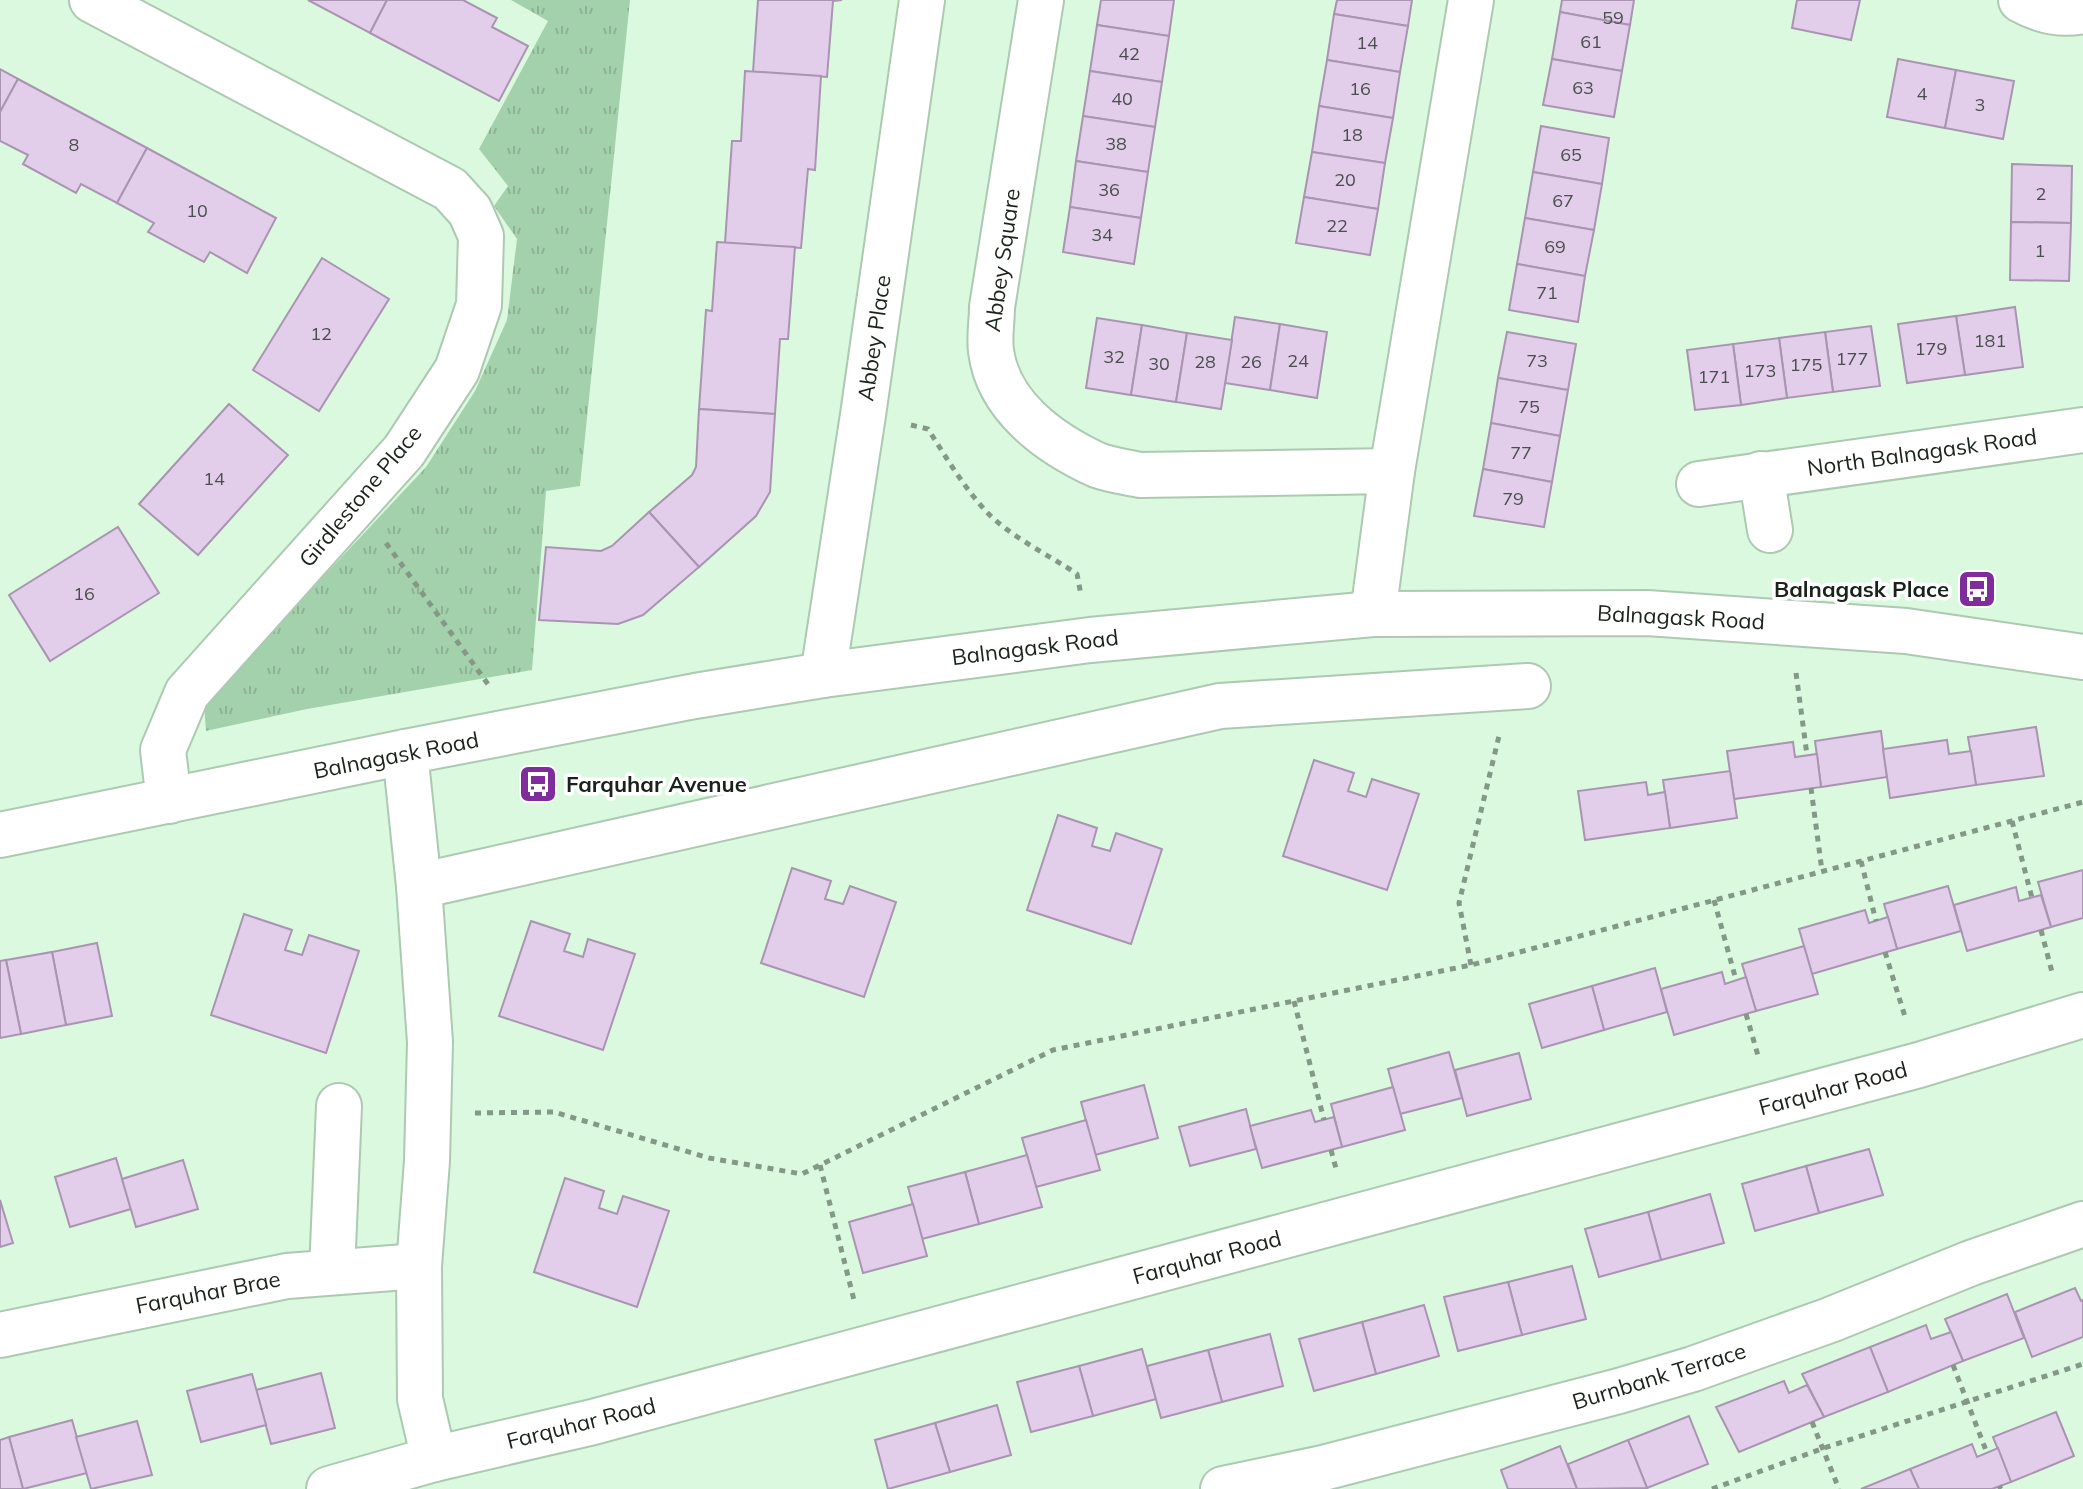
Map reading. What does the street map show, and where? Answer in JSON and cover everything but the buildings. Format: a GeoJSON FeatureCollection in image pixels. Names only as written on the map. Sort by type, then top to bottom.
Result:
{"type":"FeatureCollection","features":[{"type":"Feature","properties":{"kind":"street","name":"Girdlestone Place"},"geometry":{"type":"LineString","coordinates":[[92,0],[450,189],[470,211],[481,236],[479,305],[457,370],[404,451],[187,693],[163,750],[169,801]]}},
{"type":"Feature","properties":{"kind":"street","name":"Abbey Place"},"geometry":{"type":"LineString","coordinates":[[823,675],[922,0]]}},
{"type":"Feature","properties":{"kind":"street","name":"Abbey Square"},"geometry":{"type":"LineString","coordinates":[[1041,0],[992,307],[990,349],[997,377],[1010,401],[1035,426],[1063,446],[1099,466],[1140,475],[1392,471]]}},
{"type":"Feature","properties":{"kind":"street"},"geometry":{"type":"LineString","coordinates":[[1373,614],[1392,471],[1471,0]]}},
{"type":"Feature","properties":{"kind":"street"},"geometry":{"type":"LineString","coordinates":[[2021,0],[2040,10],[2069,14],[2083,11]]}},
{"type":"Feature","properties":{"kind":"street","name":"North Balnagask Road"},"geometry":{"type":"LineString","coordinates":[[1699,484],[2083,430]]}},
{"type":"Feature","properties":{"kind":"street"},"geometry":{"type":"LineString","coordinates":[[1761,474],[1770,530]]}},
{"type":"Feature","properties":{"kind":"street","name":"Balnagask Road"},"geometry":{"type":"LineString","coordinates":[[0,835],[405,752],[823,675],[1090,640],[1373,614],[1647,613],[1906,631],[2083,657]]}},
{"type":"Feature","properties":{"kind":"street"},"geometry":{"type":"LineString","coordinates":[[419,886],[1220,706],[1528,686]]}},
{"type":"Feature","properties":{"kind":"street"},"geometry":{"type":"LineString","coordinates":[[405,752],[419,886],[430,1042],[419,1266],[420,1399],[434,1459]]}},
{"type":"Feature","properties":{"kind":"street","name":"Farquhar Road"},"geometry":{"type":"LineString","coordinates":[[329,1489],[434,1459],[593,1422],[1919,1065],[2083,1015]]}},
{"type":"Feature","properties":{"kind":"street"},"geometry":{"type":"LineString","coordinates":[[332,1272],[339,1106]]}},
{"type":"Feature","properties":{"kind":"street","name":"Burnbank Terrace"},"geometry":{"type":"LineString","coordinates":[[1223,1489],[1339,1464],[1678,1374],[1830,1320],[1999,1252],[2083,1224]]}},
{"type":"Feature","properties":{"kind":"street","name":"Farquhar Brae"},"geometry":{"type":"LineString","coordinates":[[0,1335],[287,1276],[419,1266]]}},
{"type":"Feature","properties":{"kind":"path"},"geometry":{"type":"LineString","coordinates":[[863,415],[928,429],[986,512],[1007,530],[1077,574],[1090,640]]}},
{"type":"Feature","properties":{"kind":"path"},"geometry":{"type":"LineString","coordinates":[[356,504],[485,677],[517,731]]}},
{"type":"Feature","properties":{"kind":"path"},"geometry":{"type":"LineString","coordinates":[[1471,965],[1459,903],[1497,738],[1528,686]]}},
{"type":"Feature","properties":{"kind":"path"},"geometry":{"type":"LineString","coordinates":[[1811,788],[1822,871]]}},
{"type":"Feature","properties":{"kind":"path"},"geometry":{"type":"LineString","coordinates":[[428,1114],[554,1112],[709,1158],[802,1174],[1053,1050],[1471,965],[2083,802]]}},
{"type":"Feature","properties":{"kind":"path"},"geometry":{"type":"LineString","coordinates":[[2012,821],[2032,898]]}},
{"type":"Feature","properties":{"kind":"path"},"geometry":{"type":"LineString","coordinates":[[1861,861],[1876,921]]}},
{"type":"Feature","properties":{"kind":"path"},"geometry":{"type":"LineString","coordinates":[[1714,900],[1736,980]]}},
{"type":"Feature","properties":{"kind":"path"},"geometry":{"type":"LineString","coordinates":[[1885,952],[1919,1065]]}},
{"type":"Feature","properties":{"kind":"path"},"geometry":{"type":"LineString","coordinates":[[1294,1001],[1324,1120]]}},
{"type":"Feature","properties":{"kind":"path"},"geometry":{"type":"LineString","coordinates":[[820,1165],[866,1348]]}},
{"type":"Feature","properties":{"kind":"path"},"geometry":{"type":"LineString","coordinates":[[1712,1489],[1824,1448],[2083,1364]]}},
{"type":"Feature","properties":{"kind":"path"},"geometry":{"type":"LineString","coordinates":[[1953,1365],[1987,1453]]}},
{"type":"Feature","properties":{"kind":"path"},"geometry":{"type":"LineString","coordinates":[[1812,1422],[1839,1489]]}},
{"type":"Feature","properties":{"kind":"green space"},"geometry":{"type":"Polygon","coordinates":[[[511,0],[630,0],[580,486],[546,491],[532,670],[307,709],[206,731],[204,704],[426,467],[475,391],[507,320],[517,239],[494,206],[508,186],[479,149],[548,21],[511,0]]]}},
{"type":"Feature","properties":{"kind":"place","name":"Balnagask Place"},"geometry":{"type":"Point","coordinates":[1977,589]}},
{"type":"Feature","properties":{"kind":"place","name":"Farquhar Avenue"},"geometry":{"type":"Point","coordinates":[538,784]}}]}
